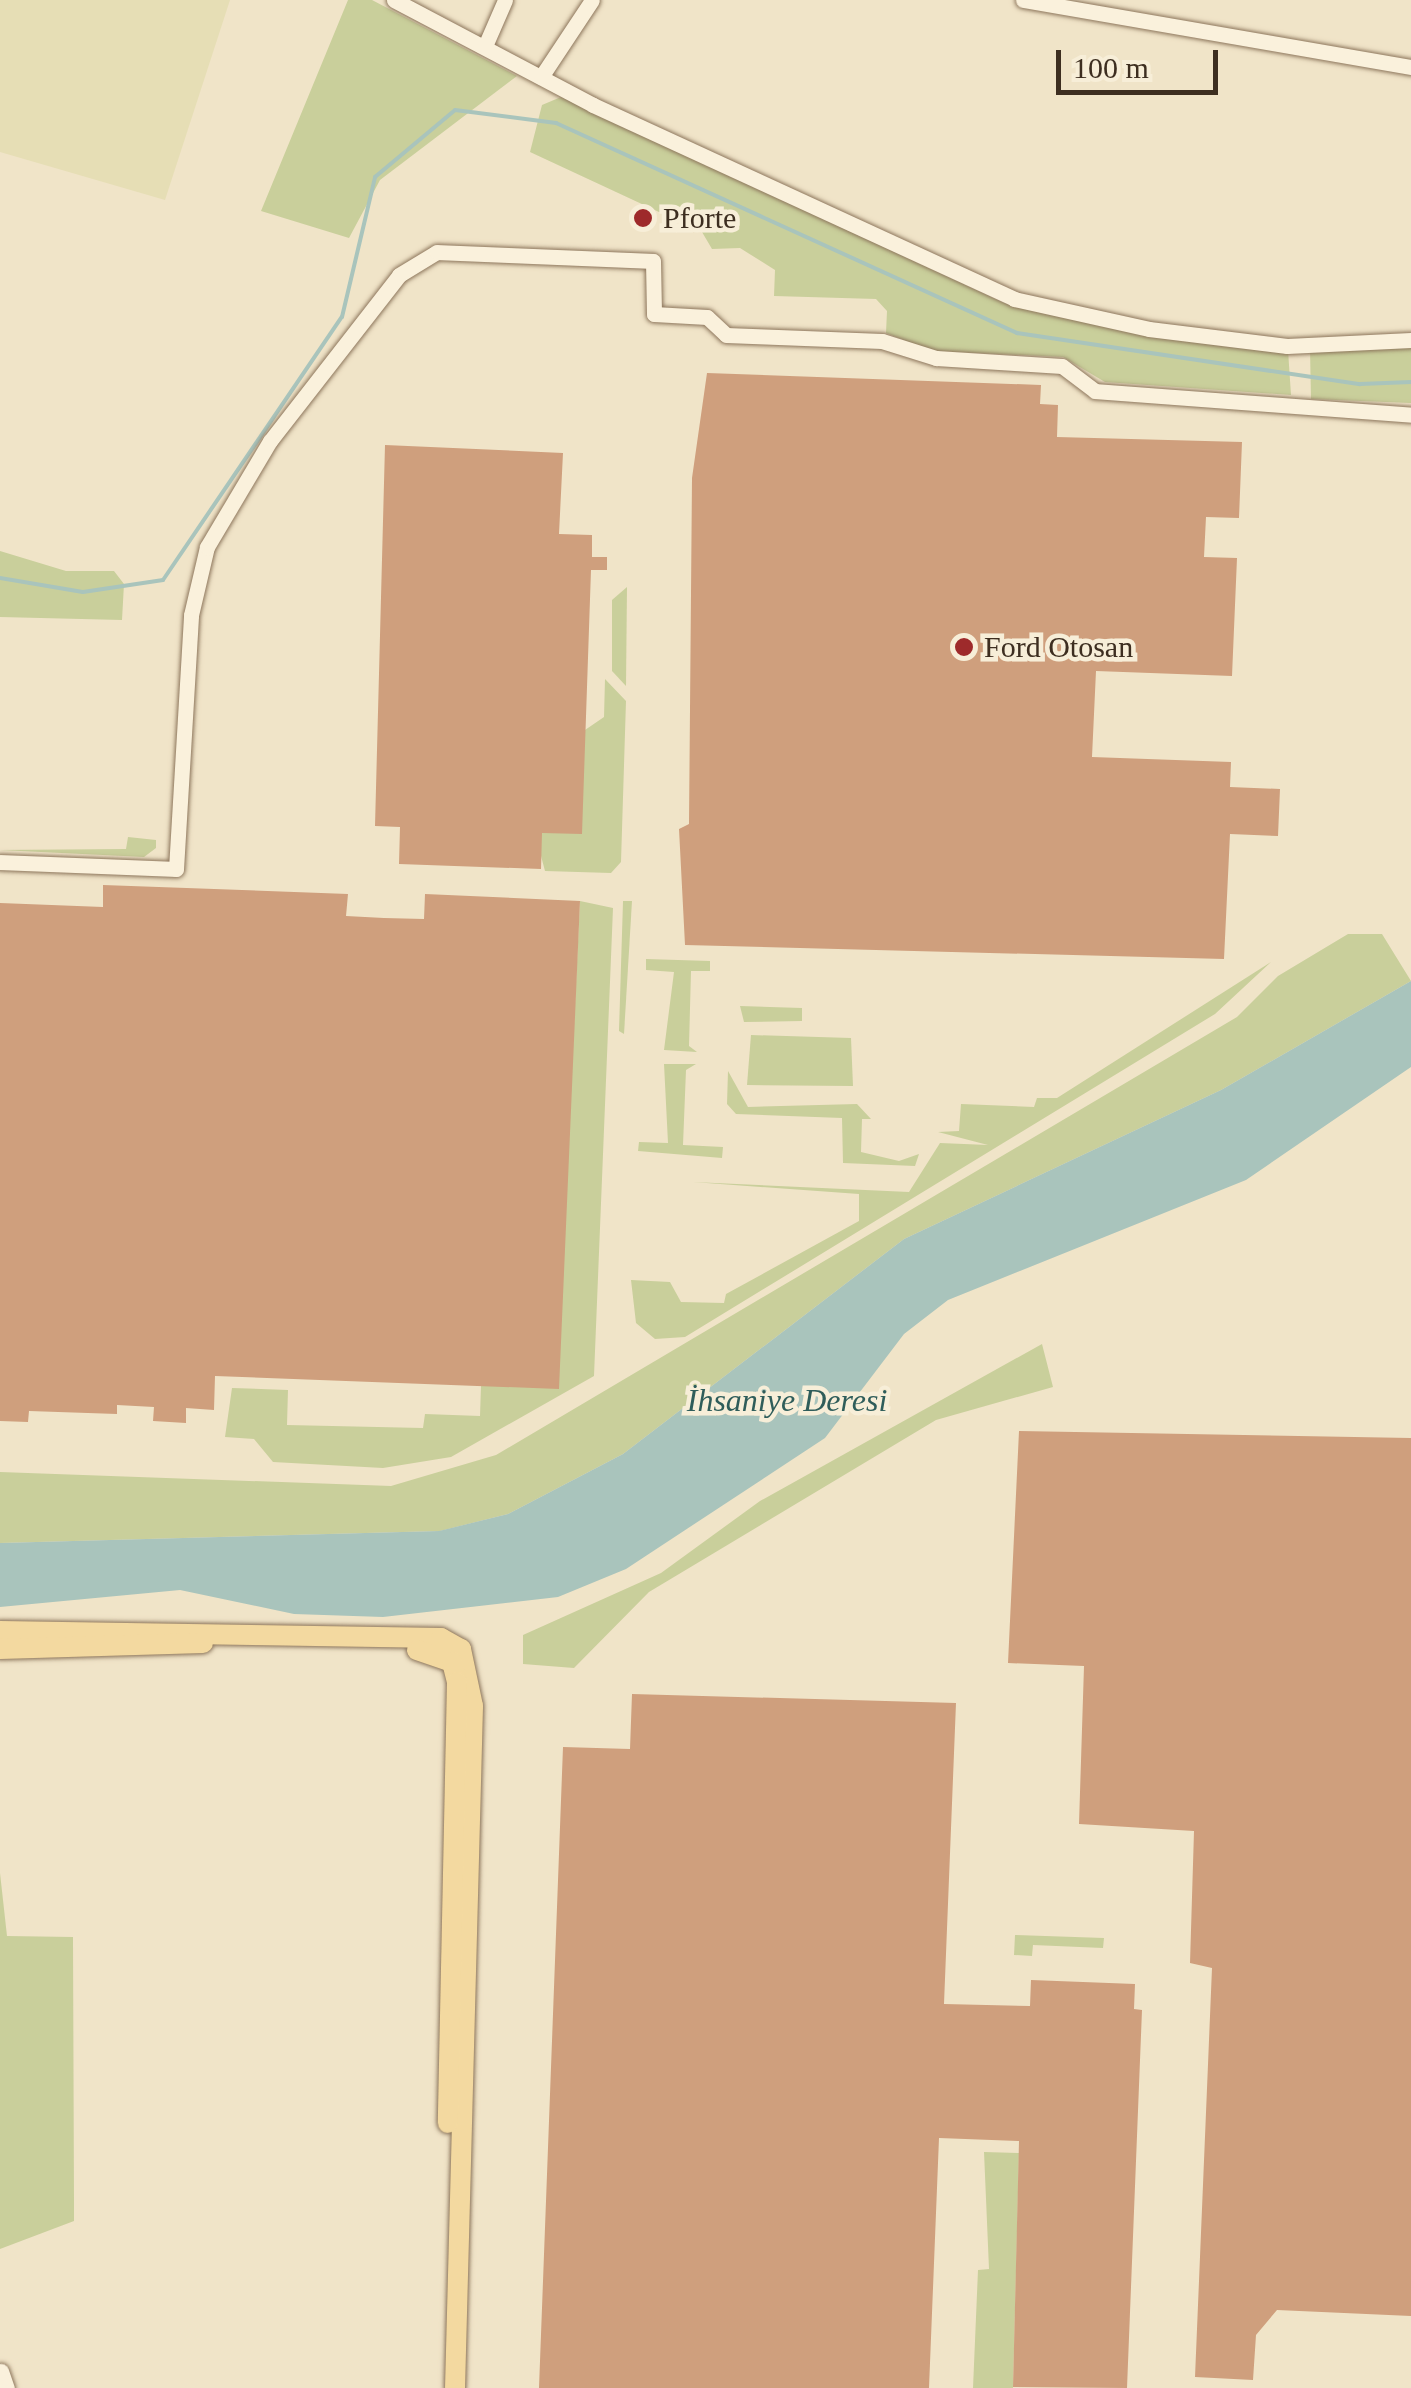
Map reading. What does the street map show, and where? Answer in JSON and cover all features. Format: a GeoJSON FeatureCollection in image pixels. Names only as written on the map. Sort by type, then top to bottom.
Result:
{"type":"FeatureCollection","features":[{"type":"Feature","properties":{"kind":"main road"},"geometry":{"type":"LineString","coordinates":[[0,1632],[421,1638],[461,1649],[473,1706],[455,2388]]}},
{"type":"Feature","properties":{"kind":"main road"},"geometry":{"type":"LineString","coordinates":[[0,1649],[253,1643],[437,1651],[452,1662],[442,2388]]}},
{"type":"Feature","properties":{"kind":"street"},"geometry":{"type":"LineString","coordinates":[[485,46],[505,0]]}},
{"type":"Feature","properties":{"kind":"street"},"geometry":{"type":"LineString","coordinates":[[541,76],[592,0]]}},
{"type":"Feature","properties":{"kind":"street"},"geometry":{"type":"LineString","coordinates":[[1023,0],[1411,67]]}},
{"type":"Feature","properties":{"kind":"street"},"geometry":{"type":"LineString","coordinates":[[398,1],[541,76],[1014,298],[1149,329],[1287,346],[1411,340]]}},
{"type":"Feature","properties":{"kind":"street"},"geometry":{"type":"LineString","coordinates":[[0,862],[176,868],[191,615],[207,547],[270,441],[399,275],[437,252],[653,261],[654,314],[707,316],[726,335],[882,341],[936,358],[1062,366],[1095,391],[1411,415]]}},
{"type":"Feature","properties":{"kind":"street"},"geometry":{"type":"LineString","coordinates":[[0,2368],[7,2388]]}},
{"type":"Feature","properties":{"kind":"shaded area"},"geometry":{"type":"Polygon","coordinates":[[[0,0],[230,0],[165,200],[0,152],[0,0]]]}},
{"type":"Feature","properties":{"kind":"green space"},"geometry":{"type":"Polygon","coordinates":[[[348,0],[372,0],[517,76],[380,180],[349,238],[261,211],[348,0]]]}},
{"type":"Feature","properties":{"kind":"green space"},"geometry":{"type":"Polygon","coordinates":[[[561,97],[1004,303],[1288,350],[1291,395],[1105,382],[1063,357],[931,351],[886,333],[887,311],[876,299],[774,296],[775,270],[740,248],[712,249],[702,232],[530,152],[542,105],[561,97]]]}},
{"type":"Feature","properties":{"kind":"green space"},"geometry":{"type":"Polygon","coordinates":[[[1411,347],[1411,403],[1311,399],[1310,349],[1411,347]]]}},
{"type":"Feature","properties":{"kind":"green space"},"geometry":{"type":"Polygon","coordinates":[[[0,551],[66,571],[114,571],[124,584],[122,620],[0,617],[0,551]]]}},
{"type":"Feature","properties":{"kind":"green space"},"geometry":{"type":"Polygon","coordinates":[[[627,587],[626,686],[612,671],[612,600],[627,587]]]}},
{"type":"Feature","properties":{"kind":"green space"},"geometry":{"type":"Polygon","coordinates":[[[605,679],[626,701],[621,862],[611,873],[545,871],[536,837],[585,730],[604,717],[605,679]]]}},
{"type":"Feature","properties":{"kind":"green space"},"geometry":{"type":"Polygon","coordinates":[[[128,837],[156,840],[156,848],[144,857],[0,850],[126,849],[128,837]]]}},
{"type":"Feature","properties":{"kind":"green space"},"geometry":{"type":"Polygon","coordinates":[[[580,901],[613,908],[594,1376],[451,1457],[383,1468],[273,1462],[254,1439],[225,1437],[232,1388],[288,1390],[287,1425],[423,1428],[425,1414],[480,1416],[481,1386],[568,1147],[580,901]]]}},
{"type":"Feature","properties":{"kind":"green space"},"geometry":{"type":"Polygon","coordinates":[[[623,901],[632,901],[624,1034],[619,1031],[623,901]]]}},
{"type":"Feature","properties":{"kind":"green space"},"geometry":{"type":"Polygon","coordinates":[[[1348,934],[1382,934],[1411,981],[1221,1090],[904,1239],[623,1454],[508,1514],[440,1531],[0,1543],[0,1472],[391,1486],[496,1455],[1237,1017],[1278,976],[1348,934]]]}},
{"type":"Feature","properties":{"kind":"green space"},"geometry":{"type":"Polygon","coordinates":[[[646,959],[710,961],[710,971],[691,971],[689,1046],[697,1052],[664,1050],[674,972],[646,970],[646,959]]]}},
{"type":"Feature","properties":{"kind":"green space"},"geometry":{"type":"Polygon","coordinates":[[[1271,962],[1215,1014],[685,1337],[655,1339],[636,1323],[631,1280],[670,1282],[681,1302],[724,1303],[726,1294],[859,1221],[859,1194],[693,1182],[909,1192],[940,1143],[988,1145],[938,1132],[959,1131],[961,1104],[1034,1107],[1037,1098],[1057,1098],[1271,962]]]}},
{"type":"Feature","properties":{"kind":"green space"},"geometry":{"type":"Polygon","coordinates":[[[740,1006],[802,1008],[802,1021],[744,1022],[740,1006]]]}},
{"type":"Feature","properties":{"kind":"green space"},"geometry":{"type":"Polygon","coordinates":[[[751,1035],[851,1038],[853,1086],[747,1085],[751,1035]]]}},
{"type":"Feature","properties":{"kind":"green space"},"geometry":{"type":"Polygon","coordinates":[[[664,1064],[696,1064],[686,1070],[683,1145],[723,1147],[722,1158],[638,1151],[639,1142],[668,1143],[664,1064]]]}},
{"type":"Feature","properties":{"kind":"green space"},"geometry":{"type":"Polygon","coordinates":[[[728,1071],[748,1107],[857,1104],[871,1119],[862,1119],[861,1152],[899,1161],[919,1154],[915,1166],[843,1163],[842,1118],[736,1114],[727,1104],[728,1071]]]}},
{"type":"Feature","properties":{"kind":"green space"},"geometry":{"type":"Polygon","coordinates":[[[1042,1344],[1053,1387],[936,1420],[649,1592],[574,1668],[523,1664],[523,1635],[661,1573],[760,1501],[1042,1344]]]}},
{"type":"Feature","properties":{"kind":"green space"},"geometry":{"type":"Polygon","coordinates":[[[0,1873],[7,1936],[73,1937],[74,2221],[0,2249],[0,1873]]]}},
{"type":"Feature","properties":{"kind":"green space"},"geometry":{"type":"Polygon","coordinates":[[[1015,1935],[1104,1938],[1103,1948],[1033,1945],[1032,1956],[1014,1955],[1015,1935]]]}},
{"type":"Feature","properties":{"kind":"green space"},"geometry":{"type":"Polygon","coordinates":[[[984,2152],[1019,2153],[1013,2388],[973,2388],[978,2270],[989,2269],[984,2152]]]}},
{"type":"Feature","properties":{"kind":"water","name":"İhsaniye Deresi"},"geometry":{"type":"Polygon","coordinates":[[[1411,981],[1411,1067],[1246,1180],[948,1300],[904,1334],[825,1438],[626,1569],[558,1597],[383,1617],[294,1614],[180,1590],[0,1607],[0,1543],[439,1531],[508,1514],[623,1454],[904,1239],[1221,1090],[1411,981]]]}},
{"type":"Feature","properties":{"kind":"building","name":"Ford Otosan"},"geometry":{"type":"Polygon","coordinates":[[[707,373],[1041,385],[1040,404],[1058,405],[1057,437],[1242,442],[1239,518],[1206,517],[1204,557],[1237,558],[1232,676],[1096,671],[1092,757],[1231,762],[1230,787],[1280,789],[1278,836],[1230,834],[1224,959],[685,945],[679,829],[689,824],[692,478],[707,373]]]}},
{"type":"Feature","properties":{"kind":"building"},"geometry":{"type":"Polygon","coordinates":[[[385,445],[563,453],[559,534],[592,535],[592,557],[607,557],[607,570],[591,570],[582,834],[542,833],[541,869],[399,864],[400,827],[375,826],[385,445]]]}},
{"type":"Feature","properties":{"kind":"building"},"geometry":{"type":"Polygon","coordinates":[[[103,885],[348,894],[346,916],[384,918],[424,919],[425,894],[580,901],[559,1389],[215,1376],[214,1410],[186,1408],[186,1423],[153,1421],[154,1407],[117,1405],[117,1414],[29,1411],[28,1422],[0,1421],[0,903],[103,907],[103,885]]]}},
{"type":"Feature","properties":{"kind":"building"},"geometry":{"type":"Polygon","coordinates":[[[1019,1431],[1411,1438],[1411,2316],[1277,2310],[1256,2335],[1253,2380],[1195,2377],[1212,1968],[1190,1963],[1194,1831],[1079,1824],[1084,1666],[1008,1663],[1019,1431]]]}},
{"type":"Feature","properties":{"kind":"building"},"geometry":{"type":"Polygon","coordinates":[[[632,1694],[956,1703],[944,2004],[1030,2006],[1031,1980],[1135,1984],[1134,2009],[1142,2010],[1127,2388],[1013,2387],[1019,2141],[939,2138],[929,2388],[539,2388],[563,1747],[630,1749],[632,1694]]]}},
{"type":"Feature","properties":{"kind":"waterway"},"geometry":{"type":"LineString","coordinates":[[0,578],[83,592],[163,580],[342,317],[375,177],[455,110],[556,123],[1017,333],[1360,384],[1411,382]]}},
{"type":"Feature","properties":{"kind":"place","name":"Pforte"},"geometry":{"type":"Point","coordinates":[643,218]}},
{"type":"Feature","properties":{"kind":"place","name":"Ford Otosan"},"geometry":{"type":"Point","coordinates":[964,647]}}]}
